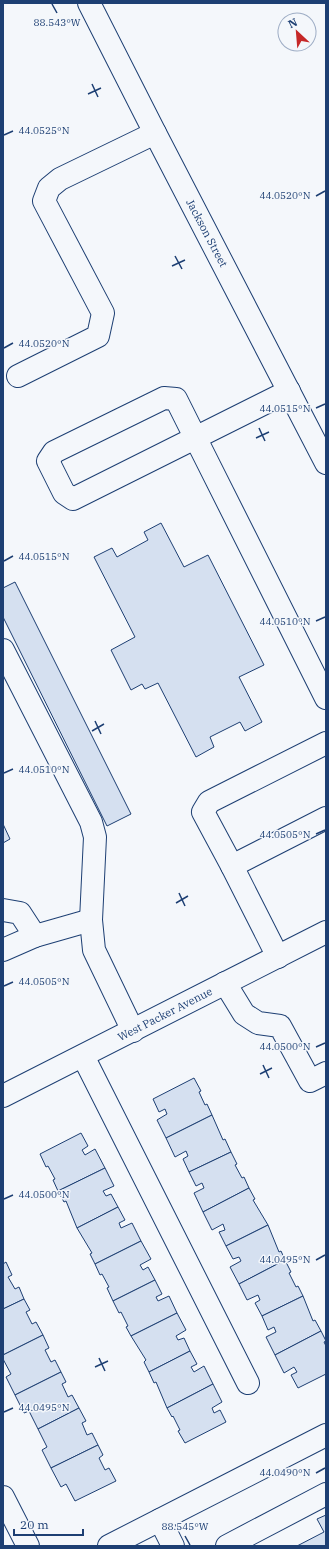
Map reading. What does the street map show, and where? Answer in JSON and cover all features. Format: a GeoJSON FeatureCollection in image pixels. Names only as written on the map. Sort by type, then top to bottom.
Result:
{"type":"FeatureCollection","features":[{"type":"Feature","properties":{"kind":"main road","name":"Jackson Street"},"geometry":{"type":"LineString","coordinates":[[89,3],[154,133],[326,463]]}},
{"type":"Feature","properties":{"kind":"main road"},"geometry":{"type":"LineString","coordinates":[[18,376],[98,336],[103,313],[44,202],[49,188],[60,179],[154,133]]}},
{"type":"Feature","properties":{"kind":"main road"},"geometry":{"type":"LineString","coordinates":[[289,391],[196,439],[73,499],[64,493],[48,461],[54,452],[164,398],[176,399],[196,439],[326,698]]}},
{"type":"Feature","properties":{"kind":"main road"},"geometry":{"type":"LineString","coordinates":[[3,650],[91,822],[95,837],[91,920],[94,950],[133,1031]]}},
{"type":"Feature","properties":{"kind":"main road"},"geometry":{"type":"LineString","coordinates":[[278,957],[203,812],[209,802],[326,743]]}},
{"type":"Feature","properties":{"kind":"main road"},"geometry":{"type":"LineString","coordinates":[[232,866],[326,818]]}},
{"type":"Feature","properties":{"kind":"main road"},"geometry":{"type":"LineString","coordinates":[[3,910],[20,913],[35,936]]}},
{"type":"Feature","properties":{"kind":"main road"},"geometry":{"type":"LineString","coordinates":[[3,950],[35,936],[91,920]]}},
{"type":"Feature","properties":{"kind":"main road","name":"West Packer Avenue"},"geometry":{"type":"LineString","coordinates":[[3,1096],[326,932]]}},
{"type":"Feature","properties":{"kind":"main road"},"geometry":{"type":"LineString","coordinates":[[226,984],[244,1014],[258,1023],[280,1026],[310,1081],[326,1073]]}},
{"type":"Feature","properties":{"kind":"main road"},"geometry":{"type":"LineString","coordinates":[[83,1056],[248,1384]]}},
{"type":"Feature","properties":{"kind":"main road"},"geometry":{"type":"LineString","coordinates":[[109,1546],[326,1435]]}},
{"type":"Feature","properties":{"kind":"main road"},"geometry":{"type":"LineString","coordinates":[[227,1546],[326,1494]]}},
{"type":"Feature","properties":{"kind":"main road"},"geometry":{"type":"LineString","coordinates":[[3,1496],[28,1546]]}},
{"type":"Feature","properties":{"kind":"main road"},"geometry":{"type":"LineString","coordinates":[[160,1520],[173,1546]]}},
{"type":"Feature","properties":{"kind":"building"},"geometry":{"type":"Polygon","coordinates":[[[161,523],[184,567],[208,555],[264,665],[239,677],[262,722],[245,731],[240,722],[210,737],[214,747],[196,757],[158,683],[145,689],[142,684],[131,690],[111,650],[135,637],[94,557],[112,548],[117,557],[148,540],[144,532],[161,523]]]}},
{"type":"Feature","properties":{"kind":"building"},"geometry":{"type":"Polygon","coordinates":[[[15,582],[131,814],[107,826],[3,617],[3,588],[15,582]]]}},
{"type":"Feature","properties":{"kind":"building"},"geometry":{"type":"Polygon","coordinates":[[[3,824],[10,839],[3,843],[3,824]]]}},
{"type":"Feature","properties":{"kind":"building"},"geometry":{"type":"Polygon","coordinates":[[[194,1078],[201,1091],[199,1092],[205,1105],[207,1104],[212,1115],[166,1138],[157,1120],[167,1114],[165,1109],[159,1112],[153,1099],[194,1078]]]}},
{"type":"Feature","properties":{"kind":"building"},"geometry":{"type":"Polygon","coordinates":[[[212,1115],[223,1140],[225,1139],[231,1152],[189,1172],[183,1159],[188,1156],[186,1151],[175,1157],[166,1138],[212,1115]]]}},
{"type":"Feature","properties":{"kind":"building"},"geometry":{"type":"Polygon","coordinates":[[[81,1133],[88,1146],[82,1150],[85,1155],[95,1149],[105,1168],[58,1191],[53,1180],[55,1179],[48,1166],[46,1167],[40,1154],[81,1133]]]}},
{"type":"Feature","properties":{"kind":"building"},"geometry":{"type":"Polygon","coordinates":[[[231,1152],[237,1164],[235,1165],[242,1178],[244,1177],[249,1188],[203,1212],[194,1193],[204,1188],[202,1183],[196,1186],[189,1172],[231,1152]]]}},
{"type":"Feature","properties":{"kind":"building"},"geometry":{"type":"Polygon","coordinates":[[[105,1168],[114,1186],[103,1191],[106,1196],[111,1194],[118,1207],[77,1228],[66,1201],[64,1202],[58,1191],[105,1168]]]}},
{"type":"Feature","properties":{"kind":"building"},"geometry":{"type":"Polygon","coordinates":[[[249,1188],[255,1199],[253,1200],[268,1225],[226,1246],[219,1232],[225,1230],[223,1224],[212,1230],[203,1212],[249,1188]]]}},
{"type":"Feature","properties":{"kind":"building"},"geometry":{"type":"Polygon","coordinates":[[[118,1207],[125,1220],[119,1223],[121,1228],[132,1223],[141,1241],[95,1264],[90,1254],[92,1253],[77,1228],[118,1207]]]}},
{"type":"Feature","properties":{"kind":"building"},"geometry":{"type":"Polygon","coordinates":[[[268,1225],[279,1252],[281,1251],[285,1260],[239,1284],[230,1267],[241,1261],[239,1257],[233,1259],[226,1246],[268,1225]]]}},
{"type":"Feature","properties":{"kind":"building"},"geometry":{"type":"Polygon","coordinates":[[[141,1241],[151,1259],[140,1265],[143,1270],[148,1267],[155,1280],[113,1301],[107,1288],[109,1287],[102,1274],[100,1275],[95,1264],[141,1241]]]}},
{"type":"Feature","properties":{"kind":"building"},"geometry":{"type":"Polygon","coordinates":[[[285,1260],[291,1272],[289,1273],[296,1287],[298,1286],[303,1296],[262,1316],[255,1303],[260,1300],[258,1295],[247,1300],[239,1284],[285,1260]]]}},
{"type":"Feature","properties":{"kind":"building"},"geometry":{"type":"Polygon","coordinates":[[[6,1262],[12,1275],[8,1277],[15,1289],[19,1287],[24,1299],[3,1309],[3,1264],[6,1262]]]}},
{"type":"Feature","properties":{"kind":"building"},"geometry":{"type":"Polygon","coordinates":[[[155,1280],[162,1294],[156,1297],[158,1301],[169,1296],[177,1313],[131,1336],[121,1312],[119,1313],[113,1301],[155,1280]]]}},
{"type":"Feature","properties":{"kind":"building"},"geometry":{"type":"Polygon","coordinates":[[[303,1296],[313,1321],[315,1320],[321,1331],[275,1355],[266,1337],[276,1332],[274,1327],[268,1330],[262,1316],[303,1296]]]}},
{"type":"Feature","properties":{"kind":"building"},"geometry":{"type":"Polygon","coordinates":[[[24,1299],[30,1310],[26,1312],[32,1324],[36,1322],[43,1335],[3,1355],[3,1309],[24,1299]]]}},
{"type":"Feature","properties":{"kind":"building"},"geometry":{"type":"Polygon","coordinates":[[[177,1313],[186,1330],[176,1336],[178,1340],[184,1338],[190,1351],[149,1372],[144,1362],[146,1360],[131,1336],[177,1313]]]}},
{"type":"Feature","properties":{"kind":"building"},"geometry":{"type":"Polygon","coordinates":[[[321,1331],[326,1341],[324,1342],[326,1346],[326,1374],[298,1388],[291,1375],[297,1372],[294,1367],[284,1373],[275,1355],[321,1331]]]}},
{"type":"Feature","properties":{"kind":"building"},"geometry":{"type":"Polygon","coordinates":[[[43,1335],[49,1348],[45,1350],[51,1362],[55,1360],[61,1372],[15,1395],[6,1377],[11,1374],[3,1359],[3,1355],[43,1335]]]}},
{"type":"Feature","properties":{"kind":"building"},"geometry":{"type":"Polygon","coordinates":[[[190,1351],[197,1364],[191,1367],[194,1372],[204,1366],[213,1384],[167,1408],[156,1382],[154,1383],[149,1372],[190,1351]]]}},
{"type":"Feature","properties":{"kind":"building"},"geometry":{"type":"Polygon","coordinates":[[[61,1372],[66,1382],[62,1384],[68,1397],[72,1395],[79,1408],[38,1429],[29,1411],[24,1413],[15,1395],[61,1372]]]}},
{"type":"Feature","properties":{"kind":"building"},"geometry":{"type":"Polygon","coordinates":[[[213,1384],[222,1402],[212,1408],[214,1413],[220,1410],[226,1422],[185,1443],[178,1431],[180,1430],[173,1416],[172,1417],[167,1408],[213,1384]]]}},
{"type":"Feature","properties":{"kind":"building"},"geometry":{"type":"Polygon","coordinates":[[[79,1408],[86,1421],[82,1423],[87,1435],[92,1433],[98,1445],[51,1468],[42,1450],[47,1447],[38,1429],[79,1408]]]}},
{"type":"Feature","properties":{"kind":"building"},"geometry":{"type":"Polygon","coordinates":[[[98,1445],[103,1455],[99,1458],[105,1470],[109,1468],[116,1481],[75,1501],[66,1484],[61,1487],[51,1468],[98,1445]]]}},
{"type":"Feature","properties":{"kind":"building"},"geometry":{"type":"Polygon","coordinates":[[[326,1515],[326,1546],[297,1546],[324,1532],[317,1519],[326,1515]]]}}]}
